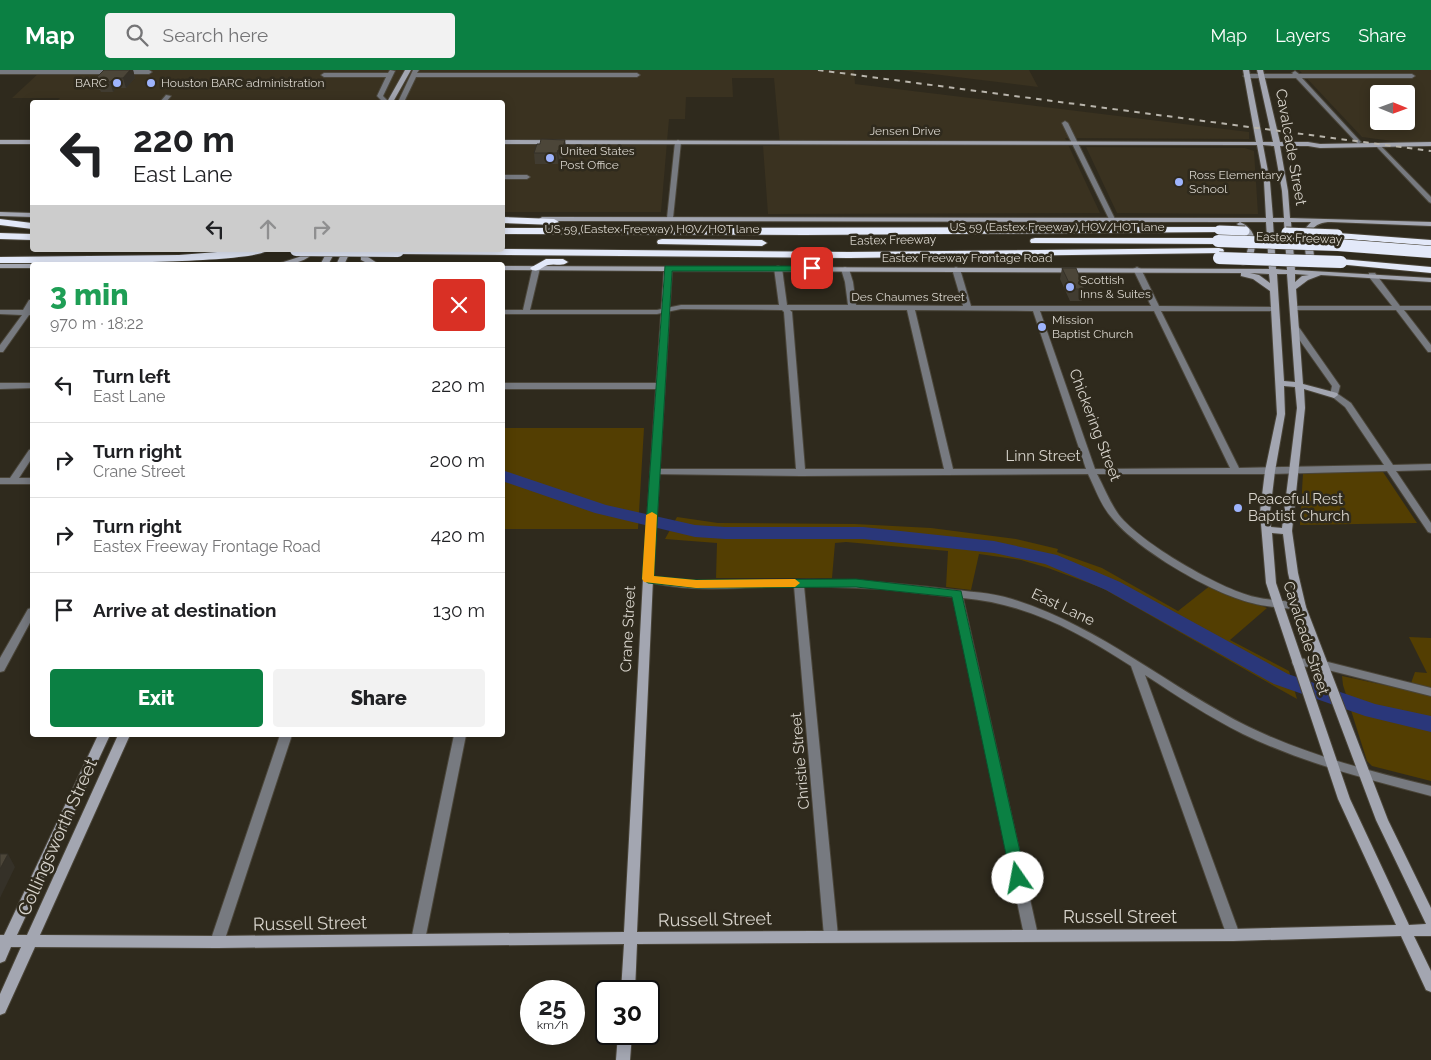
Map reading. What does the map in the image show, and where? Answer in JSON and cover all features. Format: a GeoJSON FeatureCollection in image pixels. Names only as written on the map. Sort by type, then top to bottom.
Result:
{"type":"FeatureCollection","features":[{"type":"Feature","properties":{"kind":"highway"},"geometry":{"type":"LineString","coordinates":[[0,215],[30,216]]}},
{"type":"Feature","properties":{"kind":"highway"},"geometry":{"type":"LineString","coordinates":[[505,220],[581,223],[734,224],[773,226],[804,232]]}},
{"type":"Feature","properties":{"kind":"highway"},"geometry":{"type":"LineString","coordinates":[[0,222],[30,226]]}},
{"type":"Feature","properties":{"kind":"highway"},"geometry":{"type":"LineString","coordinates":[[0,230],[30,231]]}},
{"type":"Feature","properties":{"kind":"highway","name":"Eastex Freeway"},"geometry":{"type":"LineString","coordinates":[[505,231],[804,232],[1219,240]]}},
{"type":"Feature","properties":{"kind":"highway","name":"Eastex Freeway"},"geometry":{"type":"LineString","coordinates":[[500,252],[804,255],[1121,252],[1286,232],[1431,243]]}},
{"type":"Feature","properties":{"kind":"highway"},"geometry":{"type":"LineString","coordinates":[[1338,235],[1431,237]]}},
{"type":"Feature","properties":{"kind":"highway"},"geometry":{"type":"LineString","coordinates":[[0,236],[30,237]]}},
{"type":"Feature","properties":{"kind":"highway"},"geometry":{"type":"LineString","coordinates":[[1219,240],[1431,270]]}},
{"type":"Feature","properties":{"kind":"highway","name":"US 59 (Eastex Freeway) HOV/HOT lane"},"geometry":{"type":"LineString","coordinates":[[505,241],[1219,240],[1338,245],[1431,252]]}},
{"type":"Feature","properties":{"kind":"highway"},"geometry":{"type":"LineString","coordinates":[[0,241],[30,241]]}},
{"type":"Feature","properties":{"kind":"highway"},"geometry":{"type":"LineString","coordinates":[[0,250],[30,250]]}},
{"type":"Feature","properties":{"kind":"highway"},"geometry":{"type":"LineString","coordinates":[[0,260],[179,258],[232,256],[252,252]]}},
{"type":"Feature","properties":{"kind":"highway"},"geometry":{"type":"LineString","coordinates":[[536,268],[546,262],[781,258],[804,255]]}},
{"type":"Feature","properties":{"kind":"highway","name":"Eastex Freeway"},"geometry":{"type":"LineString","coordinates":[[1341,258],[1431,259]]}},
{"type":"Feature","properties":{"kind":"main road"},"geometry":{"type":"LineString","coordinates":[[389,100],[399,72]]}},
{"type":"Feature","properties":{"kind":"main road","name":"Cavalcade Street"},"geometry":{"type":"LineString","coordinates":[[1246,73],[1267,182],[1280,383],[1281,414],[1270,471],[1265,512],[1271,583],[1296,662],[1344,799],[1431,986]]}},
{"type":"Feature","properties":{"kind":"main road","name":"Cavalcade Street"},"geometry":{"type":"LineString","coordinates":[[1260,73],[1277,144],[1283,183],[1296,328],[1300,424],[1293,470],[1288,532],[1293,573],[1302,607],[1382,820],[1431,921]]}},
{"type":"Feature","properties":{"kind":"main road"},"geometry":{"type":"LineString","coordinates":[[0,142],[30,142]]}},
{"type":"Feature","properties":{"kind":"main road","name":"Jensen Drive"},"geometry":{"type":"LineString","coordinates":[[505,142],[1308,144],[1358,142],[1429,144]]}},
{"type":"Feature","properties":{"kind":"main road","name":"Jensen Drive"},"geometry":{"type":"LineString","coordinates":[[1308,144],[1320,146],[1429,144]]}},
{"type":"Feature","properties":{"kind":"main road"},"geometry":{"type":"LineString","coordinates":[[1267,182],[1283,183]]}},
{"type":"Feature","properties":{"kind":"main road"},"geometry":{"type":"LineString","coordinates":[[505,220],[670,218],[1112,219],[1219,240],[1269,220],[1431,224]]}},
{"type":"Feature","properties":{"kind":"main road"},"geometry":{"type":"LineString","coordinates":[[1324,220],[1312,224],[1307,231],[1310,257],[1324,268],[1346,274]]}},
{"type":"Feature","properties":{"kind":"main road"},"geometry":{"type":"LineString","coordinates":[[1213,270],[1247,262],[1252,250],[1252,239],[1248,229],[1240,224],[1219,240]]}},
{"type":"Feature","properties":{"kind":"main road"},"geometry":{"type":"LineString","coordinates":[[289,262],[300,259],[311,252]]}},
{"type":"Feature","properties":{"kind":"main road"},"geometry":{"type":"LineString","coordinates":[[365,252],[364,258],[371,262]]}},
{"type":"Feature","properties":{"kind":"main road"},"geometry":{"type":"LineString","coordinates":[[0,266],[30,266]]}},
{"type":"Feature","properties":{"kind":"main road","name":"Eastex Freeway Frontage Road"},"geometry":{"type":"LineString","coordinates":[[505,268],[1226,270],[1291,271],[1431,280]]}},
{"type":"Feature","properties":{"kind":"main road","name":"Crane Street"},"geometry":{"type":"LineString","coordinates":[[629,980],[648,579],[668,268]]}},
{"type":"Feature","properties":{"kind":"main road"},"geometry":{"type":"LineString","coordinates":[[1226,270],[1256,277],[1273,289]]}},
{"type":"Feature","properties":{"kind":"main road"},"geometry":{"type":"LineString","coordinates":[[1292,289],[1305,278],[1328,273]]}},
{"type":"Feature","properties":{"kind":"main road"},"geometry":{"type":"LineString","coordinates":[[1280,383],[1299,386],[1334,396]]}},
{"type":"Feature","properties":{"kind":"main road"},"geometry":{"type":"LineString","coordinates":[[1266,528],[1288,532]]}},
{"type":"Feature","properties":{"kind":"main road","name":"Collingsworth Street"},"geometry":{"type":"LineString","coordinates":[[0,957],[4,941],[103,737]]}},
{"type":"Feature","properties":{"kind":"main road","name":"Collingsworth Street"},"geometry":{"type":"LineString","coordinates":[[0,1009],[123,737]]}},
{"type":"Feature","properties":{"kind":"main road","name":"Russell Street"},"geometry":{"type":"LineString","coordinates":[[4,941],[217,942],[832,936],[1233,935],[1431,930]]}},
{"type":"Feature","properties":{"kind":"main road"},"geometry":{"type":"LineString","coordinates":[[623,1060],[624,1045]]}},
{"type":"Feature","properties":{"kind":"street"},"geometry":{"type":"LineString","coordinates":[[1293,70],[1358,142]]}},
{"type":"Feature","properties":{"kind":"street"},"geometry":{"type":"LineString","coordinates":[[0,72],[149,72]]}},
{"type":"Feature","properties":{"kind":"street"},"geometry":{"type":"LineString","coordinates":[[324,75],[399,72]]}},
{"type":"Feature","properties":{"kind":"street"},"geometry":{"type":"LineString","coordinates":[[385,100],[380,96],[399,72]]}},
{"type":"Feature","properties":{"kind":"street"},"geometry":{"type":"LineString","coordinates":[[402,100],[414,72],[637,75]]}},
{"type":"Feature","properties":{"kind":"street"},"geometry":{"type":"LineString","coordinates":[[1246,73],[1298,76],[1412,76]]}},
{"type":"Feature","properties":{"kind":"street"},"geometry":{"type":"LineString","coordinates":[[165,100],[168,96]]}},
{"type":"Feature","properties":{"kind":"street"},"geometry":{"type":"LineString","coordinates":[[1065,123],[1112,219]]}},
{"type":"Feature","properties":{"kind":"street"},"geometry":{"type":"LineString","coordinates":[[670,218],[678,142]]}},
{"type":"Feature","properties":{"kind":"street"},"geometry":{"type":"LineString","coordinates":[[1378,145],[1431,201]]}},
{"type":"Feature","properties":{"kind":"street"},"geometry":{"type":"LineString","coordinates":[[505,177],[527,177]]}},
{"type":"Feature","properties":{"kind":"street"},"geometry":{"type":"LineString","coordinates":[[526,312],[536,268]]}},
{"type":"Feature","properties":{"kind":"street"},"geometry":{"type":"LineString","coordinates":[[778,268],[783,305],[788,312],[801,473]]}},
{"type":"Feature","properties":{"kind":"street"},"geometry":{"type":"LineString","coordinates":[[845,269],[849,282],[852,308]]}},
{"type":"Feature","properties":{"kind":"street"},"geometry":{"type":"LineString","coordinates":[[956,269],[968,308]]}},
{"type":"Feature","properties":{"kind":"street"},"geometry":{"type":"LineString","coordinates":[[1137,269],[1236,471]]}},
{"type":"Feature","properties":{"kind":"street"},"geometry":{"type":"LineString","coordinates":[[1372,275],[1431,350]]}},
{"type":"Feature","properties":{"kind":"street","name":"Des Chaumes Street"},"geometry":{"type":"LineString","coordinates":[[505,312],[666,310],[681,307],[1274,309]]}},
{"type":"Feature","properties":{"kind":"street"},"geometry":{"type":"LineString","coordinates":[[1294,308],[1431,308]]}},
{"type":"Feature","properties":{"kind":"street"},"geometry":{"type":"LineString","coordinates":[[911,309],[949,471]]}},
{"type":"Feature","properties":{"kind":"street","name":"Chickering Street"},"geometry":{"type":"LineString","coordinates":[[1036,309],[1091,471],[1114,514],[1128,530],[1149,547],[1193,574],[1222,588],[1253,600],[1302,607]]}},
{"type":"Feature","properties":{"kind":"street"},"geometry":{"type":"LineString","coordinates":[[0,312],[29,313]]}},
{"type":"Feature","properties":{"kind":"street"},"geometry":{"type":"LineString","coordinates":[[0,350],[29,313]]}},
{"type":"Feature","properties":{"kind":"street"},"geometry":{"type":"LineString","coordinates":[[1296,328],[1336,386],[1334,396],[1348,405],[1431,530]]}},
{"type":"Feature","properties":{"kind":"street"},"geometry":{"type":"LineString","coordinates":[[0,386],[30,386]]}},
{"type":"Feature","properties":{"kind":"street"},"geometry":{"type":"LineString","coordinates":[[505,386],[660,386]]}},
{"type":"Feature","properties":{"kind":"street"},"geometry":{"type":"LineString","coordinates":[[12,481],[30,455]]}},
{"type":"Feature","properties":{"kind":"street","name":"Linn Street"},"geometry":{"type":"LineString","coordinates":[[655,472],[1270,471],[1431,467]]}},
{"type":"Feature","properties":{"kind":"street"},"geometry":{"type":"LineString","coordinates":[[0,482],[30,481]]}},
{"type":"Feature","properties":{"kind":"street","name":"East Lane"},"geometry":{"type":"LineString","coordinates":[[648,579],[696,584],[799,583],[885,585],[988,597],[1031,608],[1078,630],[1245,730],[1290,750],[1431,791]]}},
{"type":"Feature","properties":{"kind":"street","name":"Christie Street"},"geometry":{"type":"LineString","coordinates":[[799,583],[832,936]]}},
{"type":"Feature","properties":{"kind":"street"},"geometry":{"type":"LineString","coordinates":[[957,593],[1031,935]]}},
{"type":"Feature","properties":{"kind":"street"},"geometry":{"type":"LineString","coordinates":[[0,668],[30,615]]}},
{"type":"Feature","properties":{"kind":"street"},"geometry":{"type":"LineString","coordinates":[[1296,662],[1324,666],[1431,692]]}},
{"type":"Feature","properties":{"kind":"street"},"geometry":{"type":"LineString","coordinates":[[1136,665],[1233,935]]}},
{"type":"Feature","properties":{"kind":"street"},"geometry":{"type":"LineString","coordinates":[[217,942],[285,737]]}},
{"type":"Feature","properties":{"kind":"street"},"geometry":{"type":"LineString","coordinates":[[418,940],[460,737]]}},
{"type":"Feature","properties":{"kind":"shaded area"},"geometry":{"type":"Polygon","coordinates":[[[0,70],[854,70],[855,84],[1249,132],[1249,139],[1065,138],[1100,213],[768,214],[763,146],[780,146],[774,78],[732,78],[733,97],[686,97],[685,119],[669,119],[661,212],[505,212],[505,100],[58,100],[60,98],[12,98],[40,72],[0,70]]]}},
{"type":"Feature","properties":{"kind":"shaded area"},"geometry":{"type":"Polygon","coordinates":[[[900,70],[1029,70],[1038,87],[900,70]]]}},
{"type":"Feature","properties":{"kind":"shaded area"},"geometry":{"type":"Polygon","coordinates":[[[1299,70],[1431,70],[1431,146],[1362,137],[1299,70]]]}},
{"type":"Feature","properties":{"kind":"shaded area","name":"Ross Elementary School"},"geometry":{"type":"Polygon","coordinates":[[[1086,147],[1245,148],[1254,151],[1258,214],[1117,213],[1086,147]]]}},
{"type":"Feature","properties":{"kind":"shaded area"},"geometry":{"type":"Polygon","coordinates":[[[505,428],[644,428],[638,529],[505,529],[505,428]]]}},
{"type":"Feature","properties":{"kind":"shaded area"},"geometry":{"type":"Polygon","coordinates":[[[1383,472],[1417,523],[1300,525],[1303,473],[1383,472]]]}},
{"type":"Feature","properties":{"kind":"shaded area"},"geometry":{"type":"Polygon","coordinates":[[[677,517],[718,523],[855,524],[931,528],[1016,539],[1058,549],[1057,552],[1102,568],[1178,611],[1211,585],[1267,608],[1230,640],[1289,671],[1297,699],[1102,588],[1021,560],[979,554],[971,590],[946,587],[948,551],[846,542],[835,543],[832,578],[716,578],[717,543],[665,539],[677,517]]]}},
{"type":"Feature","properties":{"kind":"shaded area"},"geometry":{"type":"Polygon","coordinates":[[[1409,637],[1431,638],[1431,688],[1411,683],[1415,672],[1427,673],[1409,637]]]}},
{"type":"Feature","properties":{"kind":"shaded area"},"geometry":{"type":"Polygon","coordinates":[[[1342,676],[1431,695],[1431,781],[1372,766],[1367,761],[1343,685],[1342,676]]]}},
{"type":"Feature","properties":{"kind":"building"},"geometry":{"type":"Polygon","coordinates":[[[104,70],[130,70],[123,78],[114,78],[110,82],[94,80],[104,70]]]}},
{"type":"Feature","properties":{"kind":"building"},"geometry":{"type":"Polygon","coordinates":[[[541,139],[565,140],[562,150],[558,150],[557,153],[534,153],[541,139]]]}},
{"type":"Feature","properties":{"kind":"building"},"geometry":{"type":"Polygon","coordinates":[[[1062,268],[1076,268],[1084,289],[1072,289],[1062,268]]]}},
{"type":"Feature","properties":{"kind":"building"},"geometry":{"type":"Polygon","coordinates":[[[0,854],[8,854],[0,869],[0,854]]]}},
{"type":"Feature","properties":{"kind":"waterway"},"geometry":{"type":"LineString","coordinates":[[505,476],[601,509],[695,531],[725,533],[863,533],[994,547],[1050,559],[1113,586],[1281,679],[1372,711],[1431,724]]}},
{"type":"Feature","properties":{"kind":"railway"},"geometry":{"type":"LineString","coordinates":[[818,70],[1431,151]]}},
{"type":"Feature","properties":{"kind":"slow traffic"},"geometry":{"type":"LineString","coordinates":[[652,515],[648,579],[660,582],[696,584],[795,583]]}},
{"type":"Feature","properties":{"kind":"place","name":"BARC"},"geometry":{"type":"Point","coordinates":[117,83]}},
{"type":"Feature","properties":{"kind":"place","name":"Houston BARC administration"},"geometry":{"type":"Point","coordinates":[151,83]}},
{"type":"Feature","properties":{"kind":"place","name":"United States Post Office"},"geometry":{"type":"Point","coordinates":[550,158]}},
{"type":"Feature","properties":{"kind":"place","name":"Ross Elementary School"},"geometry":{"type":"Point","coordinates":[1179,182]}},
{"type":"Feature","properties":{"kind":"place","name":"Scottish Inns & Suites"},"geometry":{"type":"Point","coordinates":[1070,287]}},
{"type":"Feature","properties":{"kind":"place","name":"Mission Baptist Church"},"geometry":{"type":"Point","coordinates":[1042,327]}},
{"type":"Feature","properties":{"kind":"place","name":"Peaceful Rest Baptist Church"},"geometry":{"type":"Point","coordinates":[1238,508]}},
{"type":"Feature","properties":{"kind":"route"},"geometry":{"type":"LineString","coordinates":[[812,268],[668,268],[648,579],[660,582],[696,584],[856,583],[957,593],[1018,878]]}}]}
